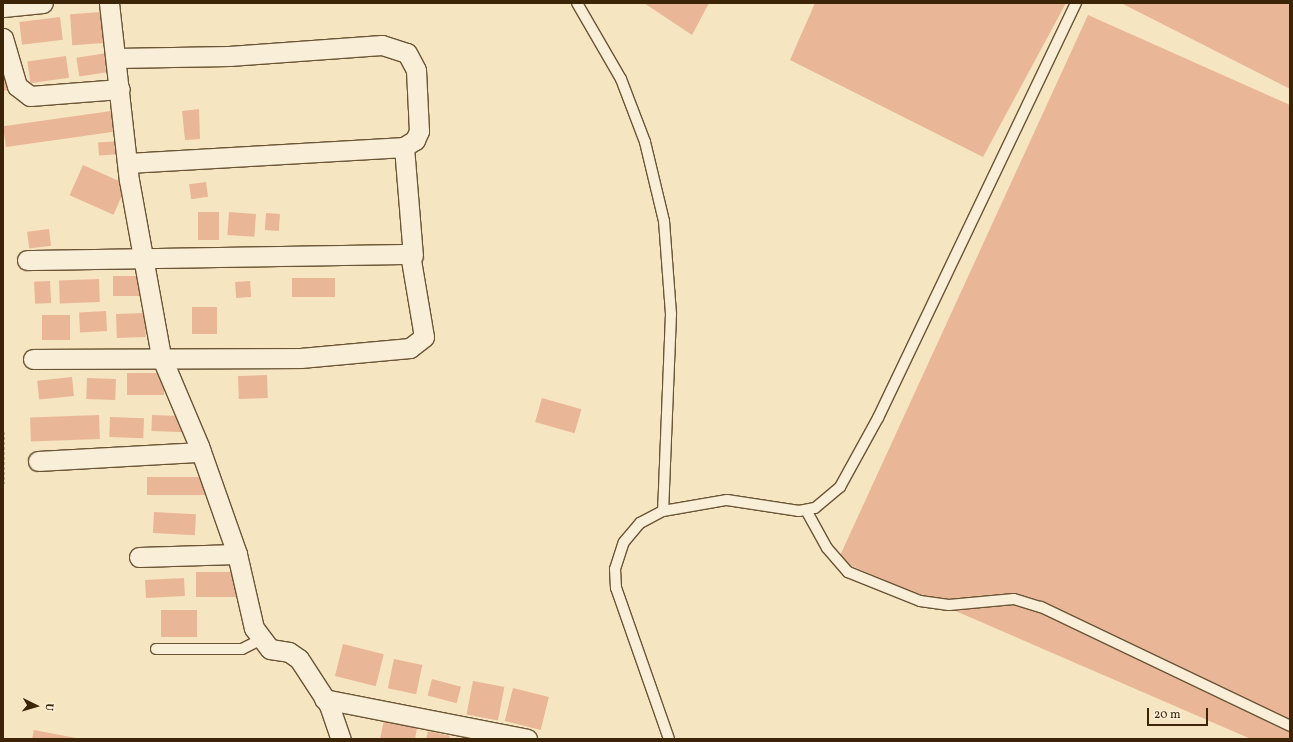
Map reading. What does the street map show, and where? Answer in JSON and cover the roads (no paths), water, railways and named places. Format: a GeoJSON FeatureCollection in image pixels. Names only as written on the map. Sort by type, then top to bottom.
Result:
{"type":"FeatureCollection","features":[{"type":"Feature","properties":{"kind":"street"},"geometry":{"type":"LineString","coordinates":[[3,7],[43,3]]}},
{"type":"Feature","properties":{"kind":"street"},"geometry":{"type":"LineString","coordinates":[[109,3],[128,163],[143,260],[161,356],[201,452],[237,554],[260,640],[270,649],[294,654],[324,699],[341,739]]}},
{"type":"Feature","properties":{"kind":"street"},"geometry":{"type":"LineString","coordinates":[[3,38],[17,86],[30,96],[120,89]]}},
{"type":"Feature","properties":{"kind":"street"},"geometry":{"type":"LineString","coordinates":[[116,58],[229,56],[391,45],[410,56],[416,70],[419,131],[415,140],[404,146],[128,163]]}},
{"type":"Feature","properties":{"kind":"street"},"geometry":{"type":"LineString","coordinates":[[33,359],[161,356],[300,358],[410,348],[424,337],[413,256],[404,146]]}},
{"type":"Feature","properties":{"kind":"street"},"geometry":{"type":"LineString","coordinates":[[27,260],[143,260],[406,253],[413,256]]}},
{"type":"Feature","properties":{"kind":"street"},"geometry":{"type":"LineString","coordinates":[[38,461],[201,452]]}},
{"type":"Feature","properties":{"kind":"street"},"geometry":{"type":"LineString","coordinates":[[139,557],[237,554]]}},
{"type":"Feature","properties":{"kind":"street"},"geometry":{"type":"LineString","coordinates":[[324,699],[527,739]]}},
{"type":"Feature","properties":{"kind":"lane"},"geometry":{"type":"LineString","coordinates":[[576,3],[621,79],[645,142],[664,220],[670,314],[663,511]]}},
{"type":"Feature","properties":{"kind":"lane"},"geometry":{"type":"LineString","coordinates":[[669,739],[616,588],[615,569],[624,542],[640,523],[663,511],[728,500],[806,510],[815,508],[840,487],[878,418],[1076,3]]}},
{"type":"Feature","properties":{"kind":"lane"},"geometry":{"type":"LineString","coordinates":[[806,510],[827,548],[848,572],[920,602],[949,605],[1014,599],[1041,607],[1290,726]]}},
{"type":"Feature","properties":{"kind":"lane"},"geometry":{"type":"LineString","coordinates":[[156,649],[242,649],[260,640]]}}]}
